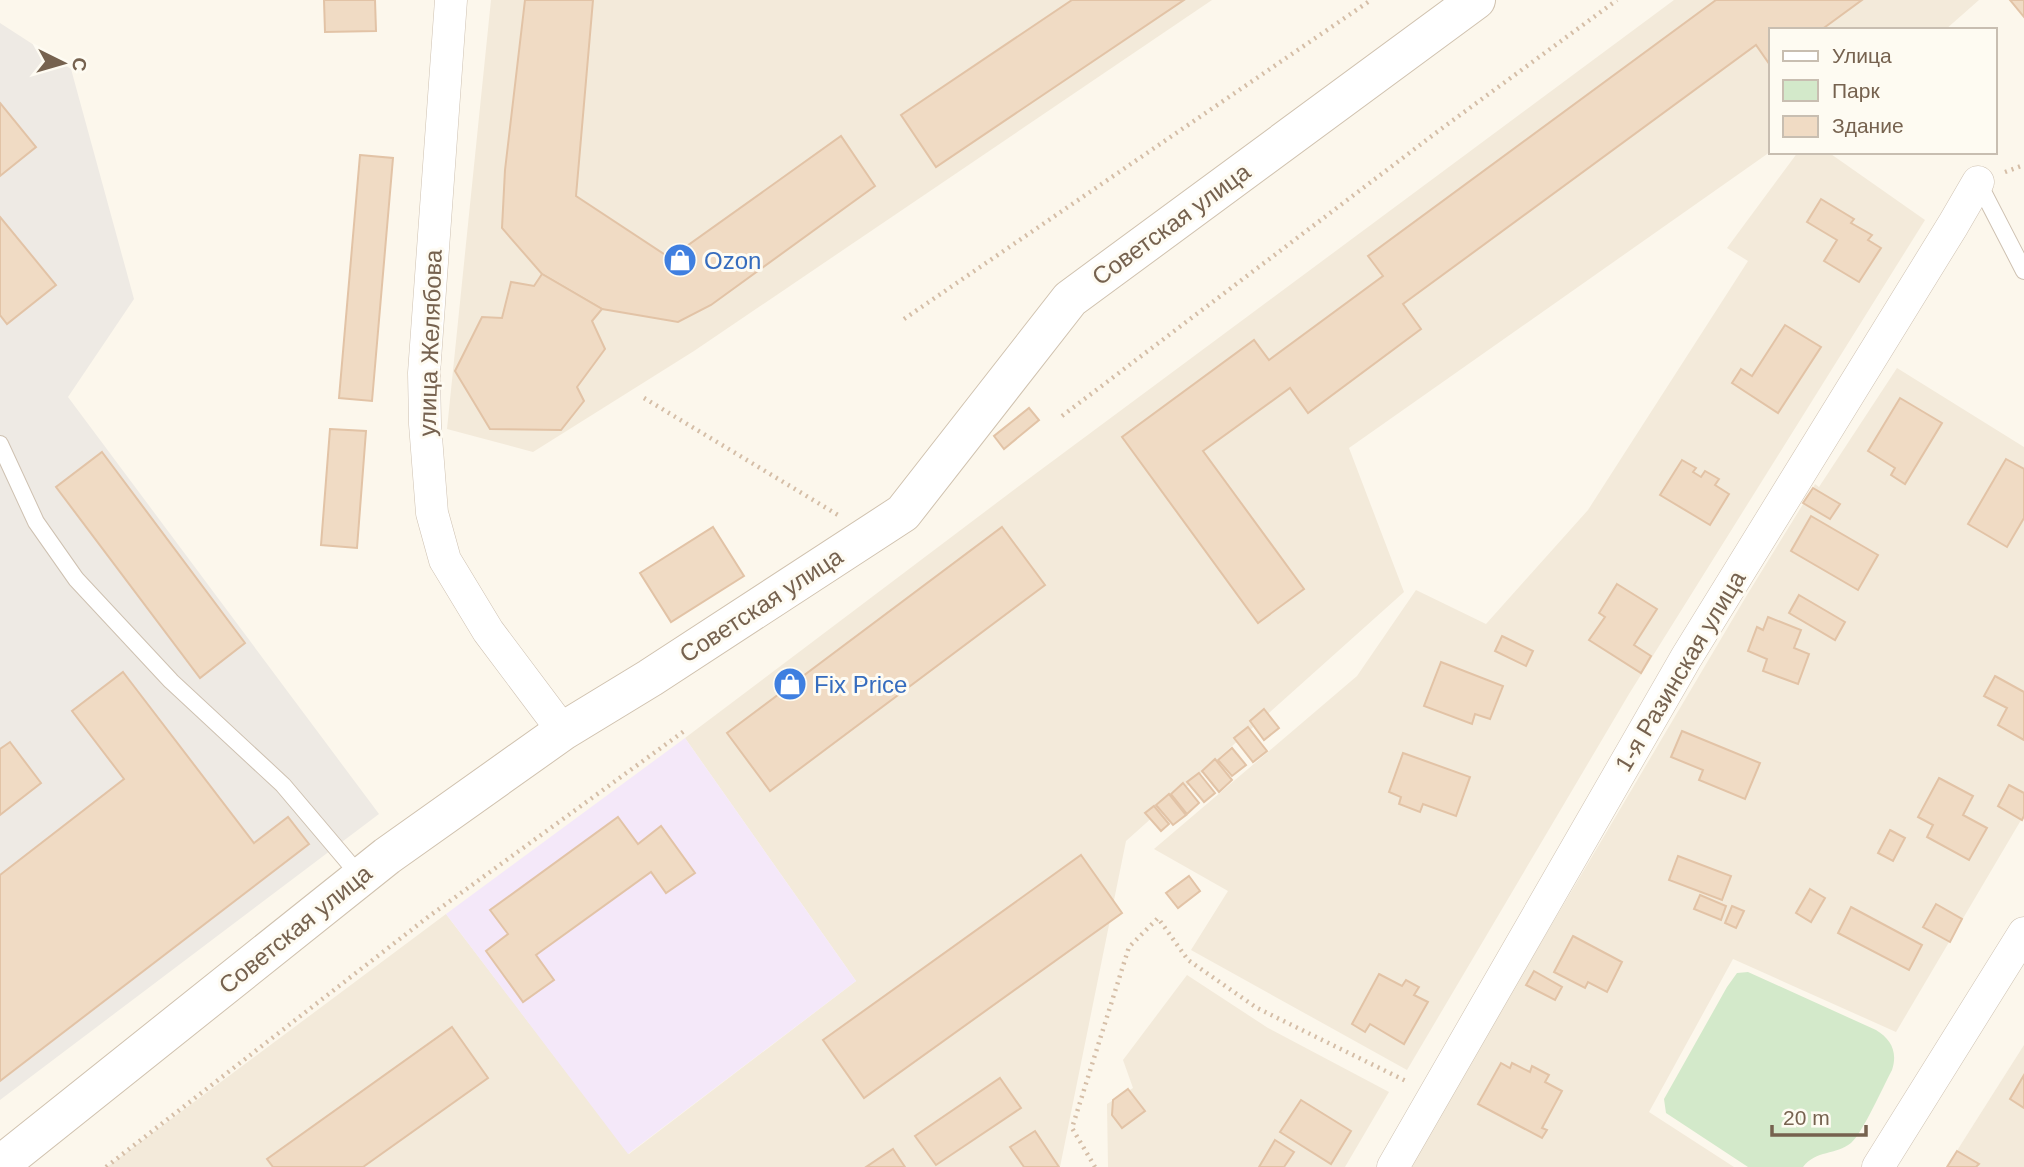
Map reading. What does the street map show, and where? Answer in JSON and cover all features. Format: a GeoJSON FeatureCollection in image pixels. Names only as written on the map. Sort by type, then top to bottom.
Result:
{"type":"FeatureCollection","features":[{"type":"Feature","properties":{"kind":"street","name":"улица Желябова"},"geometry":{"type":"LineString","coordinates":[[451,0],[424,373],[432,513],[444,560],[488,631],[563,732]]}},
{"type":"Feature","properties":{"kind":"street","name":"Советская улица"},"geometry":{"type":"LineString","coordinates":[[0,1165],[360,876],[563,732],[903,513],[1070,299],[1476,0]]}},
{"type":"Feature","properties":{"kind":"street","name":"1-я Разинская улица"},"geometry":{"type":"LineString","coordinates":[[1394,1167],[1686,658],[1978,182]]}},
{"type":"Feature","properties":{"kind":"street"},"geometry":{"type":"LineString","coordinates":[[1878,1167],[2024,933]]}},
{"type":"Feature","properties":{"kind":"lane"},"geometry":{"type":"LineString","coordinates":[[1978,182],[2024,271]]}},
{"type":"Feature","properties":{"kind":"lane"},"geometry":{"type":"LineString","coordinates":[[0,444],[36,522],[76,579],[171,681],[283,785],[360,876]]}},
{"type":"Feature","properties":{"kind":"path"},"geometry":{"type":"LineString","coordinates":[[904,319],[1371,0]]}},
{"type":"Feature","properties":{"kind":"path"},"geometry":{"type":"LineString","coordinates":[[1062,416],[1617,0]]}},
{"type":"Feature","properties":{"kind":"path"},"geometry":{"type":"LineString","coordinates":[[644,398],[870,534]]}},
{"type":"Feature","properties":{"kind":"path"},"geometry":{"type":"LineString","coordinates":[[106,1167],[428,917],[687,729]]}},
{"type":"Feature","properties":{"kind":"path"},"geometry":{"type":"LineString","coordinates":[[1095,1167],[1072,1128],[1129,947],[1158,918],[1188,960],[1256,1008],[1436,1095]]}},
{"type":"Feature","properties":{"kind":"shaded area"},"geometry":{"type":"Polygon","coordinates":[[[491,0],[1212,0],[694,351],[533,452],[447,429],[491,0]]]}},
{"type":"Feature","properties":{"kind":"shaded area"},"geometry":{"type":"Polygon","coordinates":[[[1674,0],[1979,0],[1947,28],[1769,28],[1769,153],[1349,448],[1404,592],[1126,841],[1060,1167],[107,1167],[446,914],[629,1154],[856,981],[685,738],[1019,486],[1674,0]]]}},
{"type":"Feature","properties":{"kind":"shaded area"},"geometry":{"type":"Polygon","coordinates":[[[0,23],[71,69],[134,299],[68,397],[379,814],[0,1100],[0,23]]]}},
{"type":"Feature","properties":{"kind":"shaded area"},"geometry":{"type":"Polygon","coordinates":[[[1797,154],[1831,154],[1925,220],[1629,694],[1407,1070],[1191,950],[1228,891],[1154,849],[1357,676],[1416,590],[1486,624],[1588,510],[1748,261],[1727,248],[1797,154]]]}},
{"type":"Feature","properties":{"kind":"shaded area"},"geometry":{"type":"Polygon","coordinates":[[[1897,368],[2024,447],[2024,815],[1896,1032],[1733,959],[1649,1112],[1734,1167],[1408,1167],[1747,595],[1815,484],[1819,487],[1897,368]]]}},
{"type":"Feature","properties":{"kind":"shaded area"},"geometry":{"type":"Polygon","coordinates":[[[685,738],[856,981],[628,1154],[446,914],[685,738]]]}},
{"type":"Feature","properties":{"kind":"shaded area"},"geometry":{"type":"Polygon","coordinates":[[[1187,975],[1268,1028],[1389,1092],[1345,1167],[1108,1167],[1107,1104],[1133,1088],[1123,1060],[1187,975]]]}},
{"type":"Feature","properties":{"kind":"shaded area"},"geometry":{"type":"Polygon","coordinates":[[[2024,1045],[2024,1167],[1947,1167],[1965,1138],[2024,1045]]]}},
{"type":"Feature","properties":{"kind":"green space"},"geometry":{"type":"Polygon","coordinates":[[[1748,972],[1876,1030],[1886,1038],[1894,1052],[1892,1070],[1856,1138],[1845,1147],[1814,1158],[1803,1167],[1748,1167],[1666,1113],[1664,1099],[1727,987],[1737,973],[1748,972]]]}},
{"type":"Feature","properties":{"kind":"building"},"geometry":{"type":"Polygon","coordinates":[[[324,0],[375,0],[376,31],[325,32],[324,0]]]}},
{"type":"Feature","properties":{"kind":"building"},"geometry":{"type":"Polygon","coordinates":[[[525,0],[593,0],[576,196],[670,258],[841,136],[875,186],[711,305],[678,322],[602,309],[542,274],[502,228],[505,170],[525,0]]]}},
{"type":"Feature","properties":{"kind":"building"},"geometry":{"type":"Polygon","coordinates":[[[1072,0],[1184,0],[936,167],[901,115],[1072,0]]]}},
{"type":"Feature","properties":{"kind":"building"},"geometry":{"type":"Polygon","coordinates":[[[1716,0],[1862,0],[1824,28],[1769,28],[1769,64],[1756,45],[1403,304],[1421,329],[1308,413],[1290,388],[1203,451],[1304,589],[1258,623],[1122,437],[1254,340],[1269,360],[1383,276],[1368,256],[1716,0]]]}},
{"type":"Feature","properties":{"kind":"building"},"geometry":{"type":"Polygon","coordinates":[[[2010,0],[2024,0],[2024,17],[2010,0]]]}},
{"type":"Feature","properties":{"kind":"building"},"geometry":{"type":"Polygon","coordinates":[[[0,103],[36,147],[0,176],[0,103]]]}},
{"type":"Feature","properties":{"kind":"building"},"geometry":{"type":"Polygon","coordinates":[[[360,155],[393,158],[372,401],[339,398],[360,155]]]}},
{"type":"Feature","properties":{"kind":"building"},"geometry":{"type":"Polygon","coordinates":[[[1821,199],[1854,219],[1851,223],[1872,235],[1868,240],[1881,248],[1859,282],[1824,261],[1837,240],[1807,222],[1821,199]]]}},
{"type":"Feature","properties":{"kind":"building"},"geometry":{"type":"Polygon","coordinates":[[[0,217],[56,285],[7,324],[0,315],[0,217]]]}},
{"type":"Feature","properties":{"kind":"building"},"geometry":{"type":"Polygon","coordinates":[[[542,274],[602,309],[592,321],[605,349],[577,387],[584,401],[561,430],[490,429],[455,371],[482,317],[502,318],[511,282],[534,286],[542,274]]]}},
{"type":"Feature","properties":{"kind":"building"},"geometry":{"type":"Polygon","coordinates":[[[1785,325],[1821,347],[1778,413],[1732,383],[1741,369],[1752,376],[1785,325]]]}},
{"type":"Feature","properties":{"kind":"building"},"geometry":{"type":"Polygon","coordinates":[[[1900,398],[1942,423],[1905,484],[1891,475],[1895,468],[1868,451],[1900,398]]]}},
{"type":"Feature","properties":{"kind":"building"},"geometry":{"type":"Polygon","coordinates":[[[1029,408],[1039,420],[1004,449],[994,436],[1029,408]]]}},
{"type":"Feature","properties":{"kind":"building"},"geometry":{"type":"Polygon","coordinates":[[[330,429],[366,431],[357,548],[321,545],[330,429]]]}},
{"type":"Feature","properties":{"kind":"building"},"geometry":{"type":"Polygon","coordinates":[[[102,452],[245,643],[200,678],[56,487],[102,452]]]}},
{"type":"Feature","properties":{"kind":"building"},"geometry":{"type":"Polygon","coordinates":[[[2006,459],[2024,469],[2024,518],[2007,547],[1968,524],[2006,459]]]}},
{"type":"Feature","properties":{"kind":"building"},"geometry":{"type":"Polygon","coordinates":[[[1682,460],[1696,468],[1693,472],[1701,477],[1705,471],[1719,479],[1715,485],[1729,494],[1710,525],[1660,495],[1682,460]]]}},
{"type":"Feature","properties":{"kind":"building"},"geometry":{"type":"Polygon","coordinates":[[[1813,488],[1840,504],[1830,519],[1803,503],[1813,488]]]}},
{"type":"Feature","properties":{"kind":"building"},"geometry":{"type":"Polygon","coordinates":[[[1811,516],[1878,555],[1858,590],[1791,551],[1811,516]]]}},
{"type":"Feature","properties":{"kind":"building"},"geometry":{"type":"Polygon","coordinates":[[[713,527],[744,576],[671,622],[640,573],[713,527]]]}},
{"type":"Feature","properties":{"kind":"building"},"geometry":{"type":"Polygon","coordinates":[[[1002,527],[1045,585],[770,791],[727,733],[1002,527]]]}},
{"type":"Feature","properties":{"kind":"building"},"geometry":{"type":"Polygon","coordinates":[[[1617,584],[1657,609],[1634,645],[1651,656],[1641,673],[1589,640],[1605,617],[1599,613],[1617,584]]]}},
{"type":"Feature","properties":{"kind":"building"},"geometry":{"type":"Polygon","coordinates":[[[1799,595],[1845,622],[1835,640],[1789,613],[1799,595]]]}},
{"type":"Feature","properties":{"kind":"building"},"geometry":{"type":"Polygon","coordinates":[[[1768,617],[1801,630],[1794,648],[1809,654],[1798,684],[1763,671],[1767,659],[1748,651],[1757,627],[1763,630],[1768,617]]]}},
{"type":"Feature","properties":{"kind":"building"},"geometry":{"type":"Polygon","coordinates":[[[1502,636],[1533,651],[1526,666],[1495,651],[1502,636]]]}},
{"type":"Feature","properties":{"kind":"building"},"geometry":{"type":"Polygon","coordinates":[[[1441,662],[1503,686],[1490,719],[1475,714],[1472,724],[1424,706],[1441,662]]]}},
{"type":"Feature","properties":{"kind":"building"},"geometry":{"type":"Polygon","coordinates":[[[123,672],[254,843],[288,817],[309,844],[0,1081],[0,875],[124,779],[72,711],[123,672]]]}},
{"type":"Feature","properties":{"kind":"building"},"geometry":{"type":"Polygon","coordinates":[[[1995,676],[2024,692],[2024,740],[1998,725],[2007,708],[1984,696],[1995,676]]]}},
{"type":"Feature","properties":{"kind":"building"},"geometry":{"type":"Polygon","coordinates":[[[1264,709],[1279,728],[1264,740],[1250,721],[1264,709]]]}},
{"type":"Feature","properties":{"kind":"building"},"geometry":{"type":"Polygon","coordinates":[[[1248,727],[1267,751],[1253,762],[1234,738],[1248,727]]]}},
{"type":"Feature","properties":{"kind":"building"},"geometry":{"type":"Polygon","coordinates":[[[1682,731],[1760,763],[1745,799],[1699,780],[1703,770],[1671,757],[1682,731]]]}},
{"type":"Feature","properties":{"kind":"building"},"geometry":{"type":"Polygon","coordinates":[[[10,742],[41,783],[0,815],[0,749],[10,742]]]}},
{"type":"Feature","properties":{"kind":"building"},"geometry":{"type":"Polygon","coordinates":[[[1232,748],[1246,765],[1232,776],[1218,760],[1232,748]]]}},
{"type":"Feature","properties":{"kind":"building"},"geometry":{"type":"Polygon","coordinates":[[[1403,753],[1470,777],[1456,816],[1423,804],[1420,812],[1399,804],[1401,797],[1389,792],[1403,753]]]}},
{"type":"Feature","properties":{"kind":"building"},"geometry":{"type":"Polygon","coordinates":[[[1215,759],[1232,780],[1219,792],[1202,771],[1215,759]]]}},
{"type":"Feature","properties":{"kind":"building"},"geometry":{"type":"Polygon","coordinates":[[[1199,773],[1215,793],[1204,802],[1187,782],[1199,773]]]}},
{"type":"Feature","properties":{"kind":"building"},"geometry":{"type":"Polygon","coordinates":[[[1939,778],[1973,796],[1963,815],[1987,828],[1969,860],[1927,837],[1933,825],[1918,817],[1939,778]]]}},
{"type":"Feature","properties":{"kind":"building"},"geometry":{"type":"Polygon","coordinates":[[[1183,783],[1199,803],[1187,814],[1171,794],[1183,783]]]}},
{"type":"Feature","properties":{"kind":"building"},"geometry":{"type":"Polygon","coordinates":[[[2009,785],[2024,793],[2022,820],[1998,806],[2009,785]]]}},
{"type":"Feature","properties":{"kind":"building"},"geometry":{"type":"Polygon","coordinates":[[[1169,794],[1186,815],[1173,825],[1156,805],[1169,794]]]}},
{"type":"Feature","properties":{"kind":"building"},"geometry":{"type":"Polygon","coordinates":[[[1154,806],[1169,824],[1161,831],[1145,813],[1154,806]]]}},
{"type":"Feature","properties":{"kind":"building"},"geometry":{"type":"Polygon","coordinates":[[[618,817],[638,844],[661,826],[695,873],[666,893],[651,872],[536,955],[554,980],[523,1002],[486,951],[508,934],[490,910],[618,817]]]}},
{"type":"Feature","properties":{"kind":"building"},"geometry":{"type":"Polygon","coordinates":[[[1890,830],[1905,838],[1893,861],[1878,853],[1890,830]]]}},
{"type":"Feature","properties":{"kind":"building"},"geometry":{"type":"Polygon","coordinates":[[[1081,855],[1122,913],[864,1098],[823,1040],[1081,855]]]}},
{"type":"Feature","properties":{"kind":"building"},"geometry":{"type":"Polygon","coordinates":[[[1678,856],[1731,876],[1722,900],[1669,880],[1678,856]]]}},
{"type":"Feature","properties":{"kind":"building"},"geometry":{"type":"Polygon","coordinates":[[[1189,876],[1200,891],[1178,908],[1166,893],[1189,876]]]}},
{"type":"Feature","properties":{"kind":"building"},"geometry":{"type":"Polygon","coordinates":[[[1810,889],[1825,898],[1811,922],[1796,913],[1810,889]]]}},
{"type":"Feature","properties":{"kind":"building"},"geometry":{"type":"Polygon","coordinates":[[[1700,895],[1726,906],[1721,920],[1694,909],[1700,895]]]}},
{"type":"Feature","properties":{"kind":"building"},"geometry":{"type":"Polygon","coordinates":[[[1936,904],[1962,919],[1950,942],[1923,927],[1936,904]]]}},
{"type":"Feature","properties":{"kind":"building"},"geometry":{"type":"Polygon","coordinates":[[[1732,906],[1744,911],[1736,928],[1725,923],[1732,906]]]}},
{"type":"Feature","properties":{"kind":"building"},"geometry":{"type":"Polygon","coordinates":[[[1851,907],[1922,945],[1909,970],[1838,933],[1851,907]]]}},
{"type":"Feature","properties":{"kind":"building"},"geometry":{"type":"Polygon","coordinates":[[[1573,936],[1622,962],[1607,992],[1588,982],[1585,988],[1554,972],[1573,936]]]}},
{"type":"Feature","properties":{"kind":"building"},"geometry":{"type":"Polygon","coordinates":[[[1534,971],[1562,987],[1555,1000],[1526,985],[1534,971]]]}},
{"type":"Feature","properties":{"kind":"building"},"geometry":{"type":"Polygon","coordinates":[[[1379,974],[1402,986],[1406,980],[1419,987],[1414,995],[1428,1002],[1404,1044],[1370,1024],[1365,1032],[1352,1024],[1379,974]]]}},
{"type":"Feature","properties":{"kind":"building"},"geometry":{"type":"Polygon","coordinates":[[[452,1027],[488,1078],[363,1167],[273,1167],[267,1159],[452,1027]]]}},
{"type":"Feature","properties":{"kind":"building"},"geometry":{"type":"Polygon","coordinates":[[[1501,1063],[1510,1068],[1512,1063],[1530,1072],[1532,1066],[1549,1075],[1545,1082],[1562,1091],[1542,1128],[1547,1130],[1542,1138],[1478,1104],[1501,1063]]]}},
{"type":"Feature","properties":{"kind":"building"},"geometry":{"type":"Polygon","coordinates":[[[2024,1075],[2024,1108],[2010,1099],[2024,1075]]]}},
{"type":"Feature","properties":{"kind":"building"},"geometry":{"type":"Polygon","coordinates":[[[1000,1078],[1021,1108],[936,1165],[915,1136],[1000,1078]]]}},
{"type":"Feature","properties":{"kind":"building"},"geometry":{"type":"Polygon","coordinates":[[[1128,1089],[1145,1111],[1122,1128],[1112,1115],[1113,1100],[1128,1089]]]}},
{"type":"Feature","properties":{"kind":"building"},"geometry":{"type":"Polygon","coordinates":[[[1301,1100],[1351,1131],[1331,1164],[1280,1132],[1301,1100]]]}},
{"type":"Feature","properties":{"kind":"building"},"geometry":{"type":"Polygon","coordinates":[[[1035,1131],[1059,1167],[1024,1167],[1010,1147],[1035,1131]]]}},
{"type":"Feature","properties":{"kind":"building"},"geometry":{"type":"Polygon","coordinates":[[[1275,1140],[1294,1152],[1284,1167],[1259,1167],[1275,1140]]]}},
{"type":"Feature","properties":{"kind":"building"},"geometry":{"type":"Polygon","coordinates":[[[893,1149],[905,1167],[866,1167],[893,1149]]]}},
{"type":"Feature","properties":{"kind":"building"},"geometry":{"type":"Polygon","coordinates":[[[1957,1151],[1979,1164],[1976,1167],[1947,1167],[1957,1151]]]}},
{"type":"Feature","properties":{"kind":"place","name":"Ozon"},"geometry":{"type":"Point","coordinates":[680,260]}},
{"type":"Feature","properties":{"kind":"place","name":"Fix Price"},"geometry":{"type":"Point","coordinates":[790,684]}}]}
